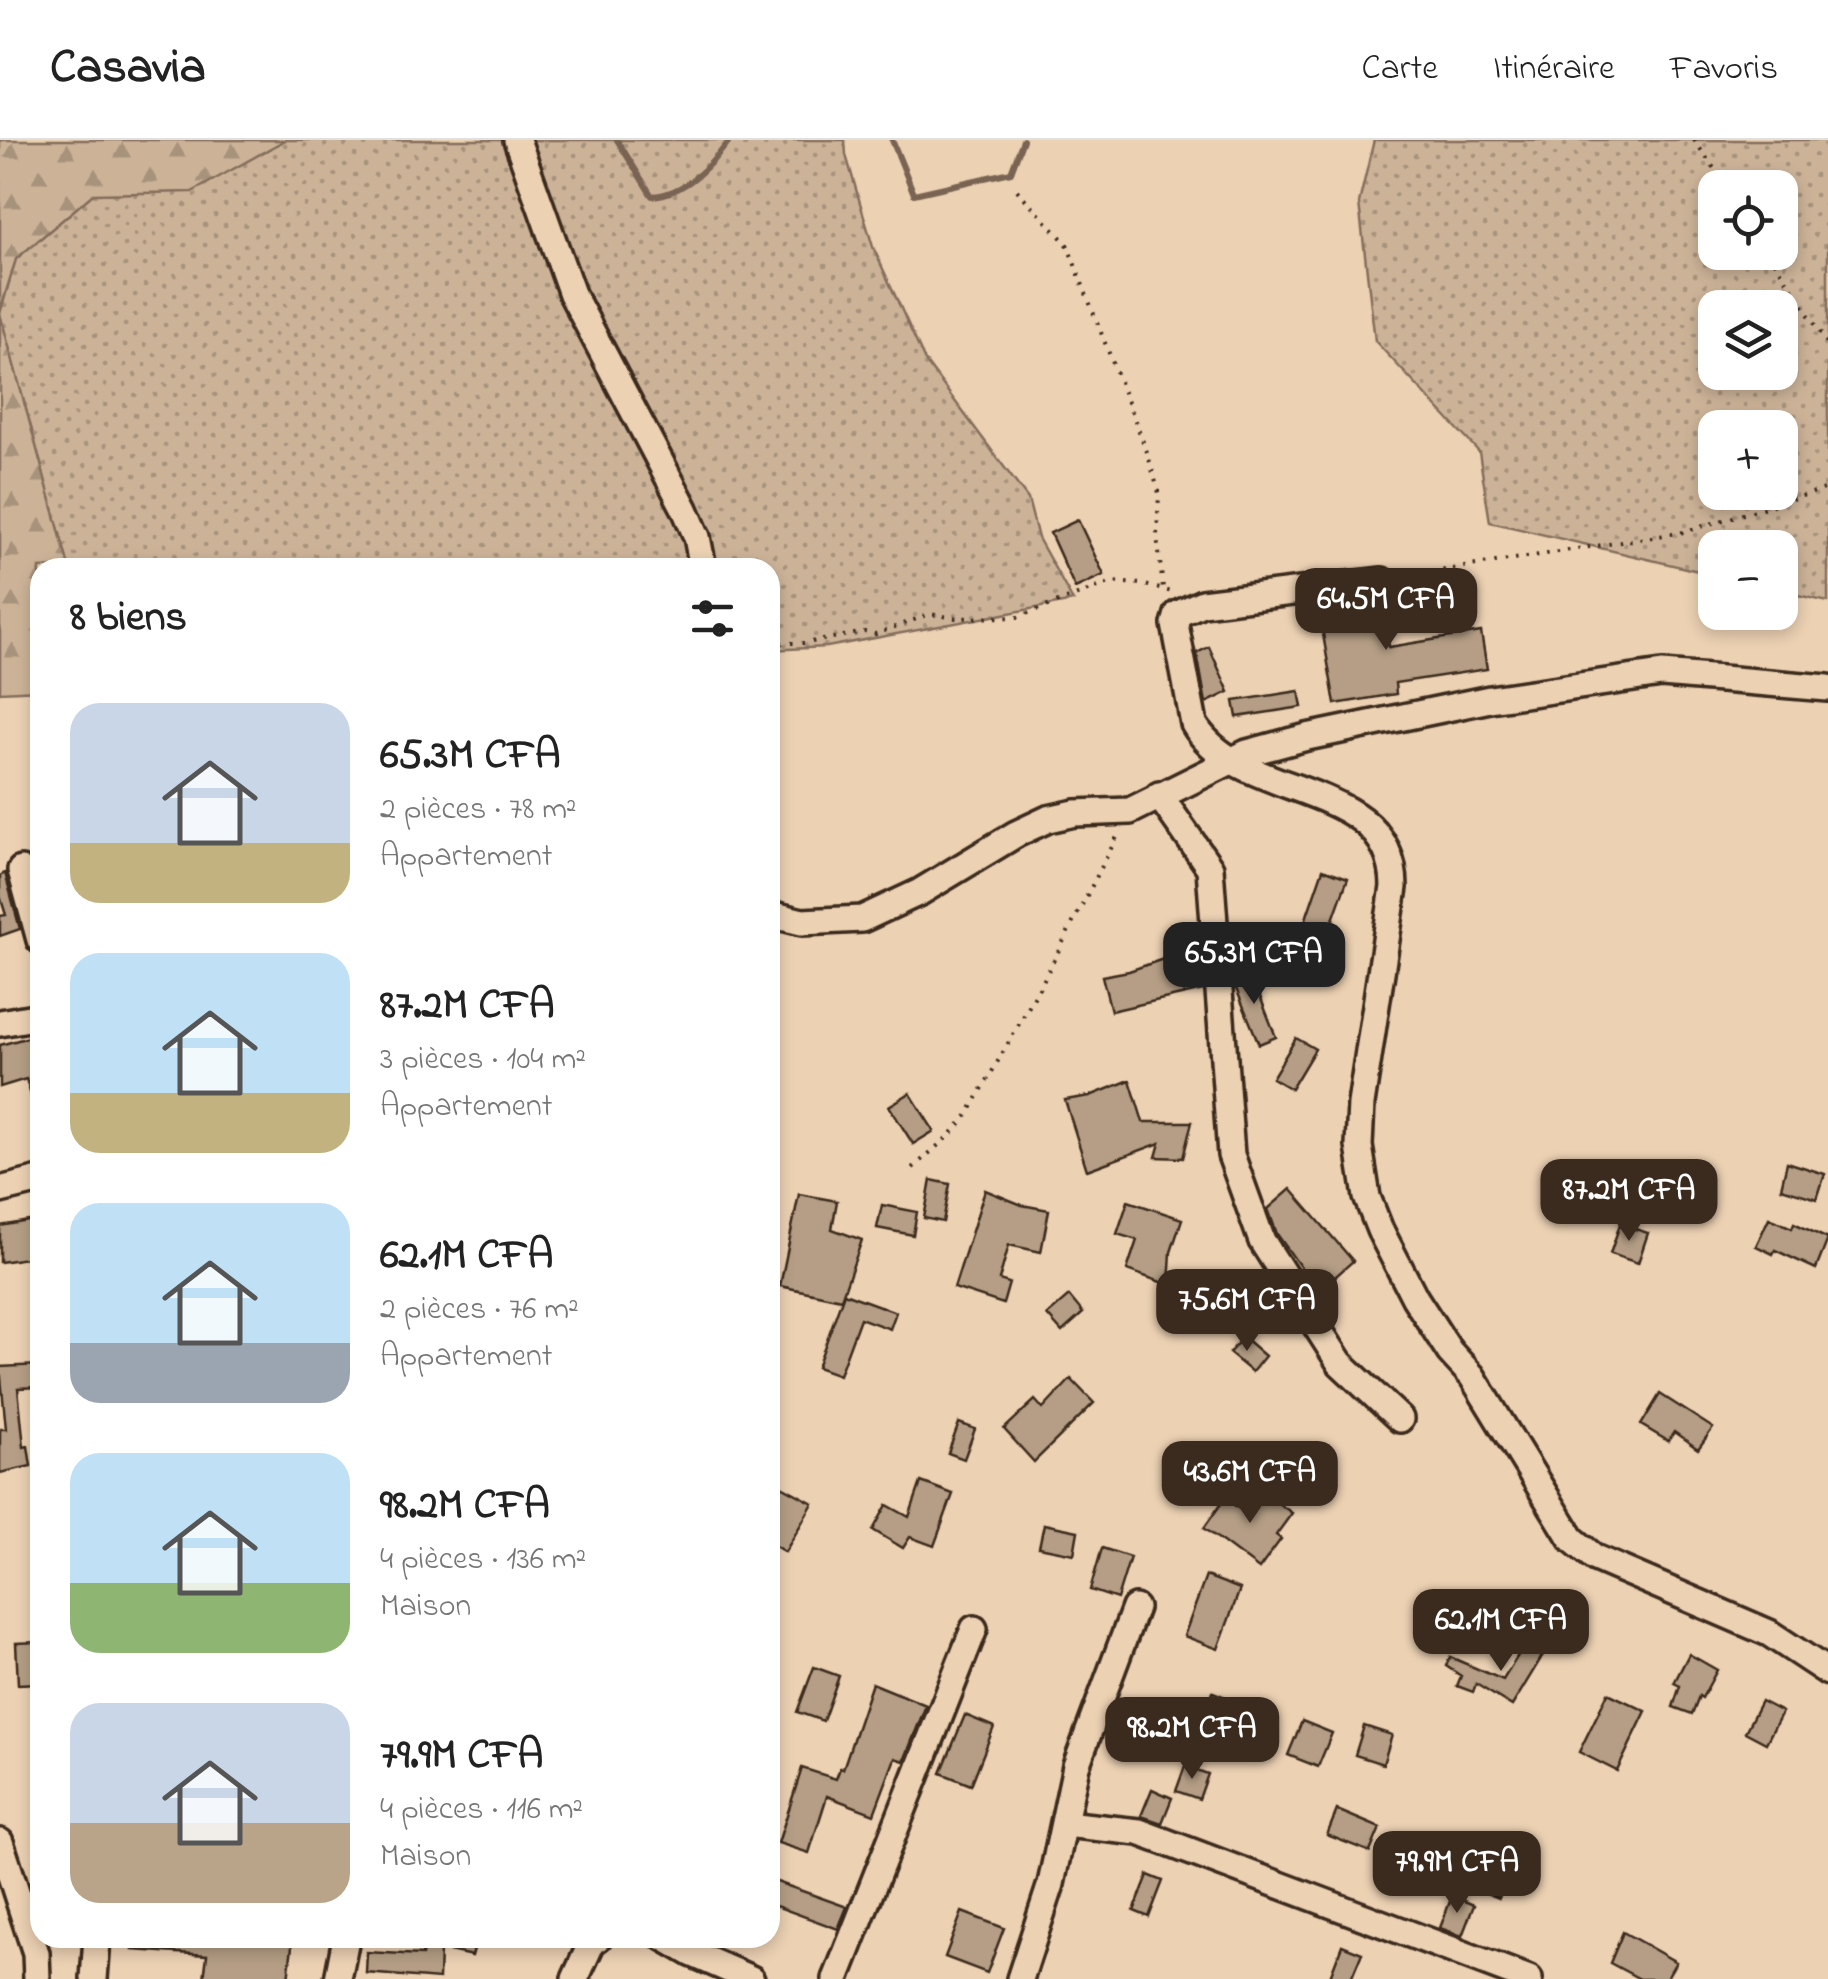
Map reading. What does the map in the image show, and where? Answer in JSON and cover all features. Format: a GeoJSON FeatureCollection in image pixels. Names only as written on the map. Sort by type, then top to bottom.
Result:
{"type":"FeatureCollection","features":[{"type":"Feature","properties":{"kind":"street"},"geometry":{"type":"LineString","coordinates":[[517,140],[541,202],[560,268],[685,510],[702,558]]}},
{"type":"Feature","properties":{"kind":"street"},"geometry":{"type":"LineString","coordinates":[[1382,580],[1202,603],[1178,614],[1176,624],[1194,724],[1202,738],[1232,760],[1358,814],[1384,844],[1394,870],[1361,1104],[1359,1146],[1367,1197],[1380,1230],[1415,1298],[1450,1352],[1472,1376],[1566,1533],[1595,1558],[1769,1632],[1828,1672]]}},
{"type":"Feature","properties":{"kind":"street"},"geometry":{"type":"LineString","coordinates":[[780,916],[802,922],[862,919],[920,892],[1048,819],[1075,813],[1130,810],[1232,760],[1308,737],[1490,699],[1662,674],[1828,688]]}},
{"type":"Feature","properties":{"kind":"street"},"geometry":{"type":"LineString","coordinates":[[1159,795],[1210,868],[1231,1155],[1262,1241],[1340,1363],[1400,1418]]}},
{"type":"Feature","properties":{"kind":"street"},"geometry":{"type":"LineString","coordinates":[[20,870],[30,905]]}},
{"type":"Feature","properties":{"kind":"street"},"geometry":{"type":"LineString","coordinates":[[0,1023],[30,1018]]}},
{"type":"Feature","properties":{"kind":"street"},"geometry":{"type":"LineString","coordinates":[[0,1190],[30,1182]]}},
{"type":"Feature","properties":{"kind":"street"},"geometry":{"type":"LineString","coordinates":[[1020,1979],[1051,1884],[1076,1766],[1135,1608]]}},
{"type":"Feature","properties":{"kind":"street"},"geometry":{"type":"LineString","coordinates":[[836,1979],[974,1629]]}},
{"type":"Feature","properties":{"kind":"street"},"geometry":{"type":"LineString","coordinates":[[1065,1824],[1138,1832],[1529,1979]]}},
{"type":"Feature","properties":{"kind":"street"},"geometry":{"type":"LineString","coordinates":[[0,1842],[30,1934]]}},
{"type":"Feature","properties":{"kind":"street"},"geometry":{"type":"LineString","coordinates":[[35,1948],[36,1979]]}},
{"type":"Feature","properties":{"kind":"street"},"geometry":{"type":"LineString","coordinates":[[94,1979],[96,1948]]}},
{"type":"Feature","properties":{"kind":"street"},"geometry":{"type":"LineString","coordinates":[[338,1979],[344,1948]]}},
{"type":"Feature","properties":{"kind":"street"},"geometry":{"type":"LineString","coordinates":[[575,1979],[589,1948]]}},
{"type":"Feature","properties":{"kind":"street"},"geometry":{"type":"LineString","coordinates":[[699,1948],[750,1979]]}},
{"type":"Feature","properties":{"kind":"path"},"geometry":{"type":"LineString","coordinates":[[1694,140],[1715,170]]}},
{"type":"Feature","properties":{"kind":"path"},"geometry":{"type":"LineString","coordinates":[[1017,190],[1068,244],[1148,452],[1159,493],[1157,535],[1163,588]]}},
{"type":"Feature","properties":{"kind":"path"},"geometry":{"type":"LineString","coordinates":[[1781,270],[1828,344]]}},
{"type":"Feature","properties":{"kind":"path"},"geometry":{"type":"LineString","coordinates":[[1382,580],[1684,532],[1828,488]]}},
{"type":"Feature","properties":{"kind":"path"},"geometry":{"type":"LineString","coordinates":[[780,643],[807,643],[864,632],[876,634],[930,614],[956,618],[1018,617],[1112,582],[1163,588],[1202,603]]}},
{"type":"Feature","properties":{"kind":"path"},"geometry":{"type":"LineString","coordinates":[[913,1168],[967,1116],[1041,985],[1130,810]]}},
{"type":"Feature","properties":{"kind":"green space"},"geometry":{"type":"Polygon","coordinates":[[[0,140],[285,140],[192,192],[93,194],[16,259],[0,311],[0,140]]]}},
{"type":"Feature","properties":{"kind":"green space"},"geometry":{"type":"Polygon","coordinates":[[[285,140],[845,140],[873,247],[925,361],[1028,499],[1038,538],[1073,601],[827,647],[780,649],[780,558],[67,558],[0,314],[16,259],[93,194],[192,191],[285,140]]]}},
{"type":"Feature","properties":{"kind":"green space"},"geometry":{"type":"Polygon","coordinates":[[[1374,140],[1828,140],[1828,602],[1798,595],[1798,530],[1698,530],[1698,571],[1490,522],[1479,452],[1375,341],[1359,203],[1374,140]]]}},
{"type":"Feature","properties":{"kind":"green space"},"geometry":{"type":"Polygon","coordinates":[[[0,314],[67,558],[30,558],[30,690],[0,692],[0,314]]]}},
{"type":"Feature","properties":{"kind":"building"},"geometry":{"type":"Polygon","coordinates":[[[1078,520],[1104,575],[1075,588],[1050,533],[1078,520]]]}},
{"type":"Feature","properties":{"kind":"building"},"geometry":{"type":"Polygon","coordinates":[[[1381,598],[1389,647],[1481,632],[1487,669],[1395,683],[1396,694],[1335,704],[1318,605],[1381,598]]]}},
{"type":"Feature","properties":{"kind":"building"},"geometry":{"type":"Polygon","coordinates":[[[1209,647],[1229,692],[1206,703],[1197,653],[1209,647]]]}},
{"type":"Feature","properties":{"kind":"building"},"geometry":{"type":"Polygon","coordinates":[[[1299,691],[1302,707],[1237,717],[1234,701],[1299,691]]]}},
{"type":"Feature","properties":{"kind":"building"},"geometry":{"type":"Polygon","coordinates":[[[1323,869],[1348,878],[1325,942],[1301,933],[1323,869]]]}},
{"type":"Feature","properties":{"kind":"building"},"geometry":{"type":"Polygon","coordinates":[[[5,873],[20,929],[0,936],[0,916],[6,915],[0,896],[0,876],[5,873]]]}},
{"type":"Feature","properties":{"kind":"building"},"geometry":{"type":"Polygon","coordinates":[[[1195,948],[1203,990],[1111,1011],[1102,976],[1195,948]]]}},
{"type":"Feature","properties":{"kind":"building"},"geometry":{"type":"Polygon","coordinates":[[[1250,971],[1276,1037],[1259,1044],[1235,986],[1234,977],[1250,971]]]}},
{"type":"Feature","properties":{"kind":"building"},"geometry":{"type":"Polygon","coordinates":[[[30,1037],[30,1092],[26,1079],[0,1087],[0,1045],[30,1037]]]}},
{"type":"Feature","properties":{"kind":"building"},"geometry":{"type":"Polygon","coordinates":[[[1296,1038],[1315,1049],[1291,1089],[1272,1078],[1296,1038]]]}},
{"type":"Feature","properties":{"kind":"building"},"geometry":{"type":"Polygon","coordinates":[[[1130,1080],[1143,1122],[1192,1122],[1183,1158],[1156,1157],[1160,1143],[1087,1170],[1065,1100],[1090,1096],[1130,1080]]]}},
{"type":"Feature","properties":{"kind":"building"},"geometry":{"type":"Polygon","coordinates":[[[910,1093],[934,1131],[913,1144],[889,1106],[910,1093]]]}},
{"type":"Feature","properties":{"kind":"building"},"geometry":{"type":"Polygon","coordinates":[[[1787,1162],[1825,1174],[1817,1199],[1781,1188],[1787,1162]]]}},
{"type":"Feature","properties":{"kind":"building"},"geometry":{"type":"Polygon","coordinates":[[[931,1180],[950,1184],[943,1222],[924,1218],[931,1180]]]}},
{"type":"Feature","properties":{"kind":"building"},"geometry":{"type":"Polygon","coordinates":[[[1291,1189],[1353,1261],[1318,1292],[1277,1234],[1268,1209],[1291,1189]]]}},
{"type":"Feature","properties":{"kind":"building"},"geometry":{"type":"Polygon","coordinates":[[[985,1190],[1022,1205],[1049,1210],[1041,1252],[1009,1245],[999,1280],[1009,1283],[1003,1304],[954,1288],[985,1190]]]}},
{"type":"Feature","properties":{"kind":"building"},"geometry":{"type":"Polygon","coordinates":[[[799,1194],[837,1201],[832,1229],[862,1240],[841,1299],[780,1286],[799,1194]]]}},
{"type":"Feature","properties":{"kind":"building"},"geometry":{"type":"Polygon","coordinates":[[[1128,1201],[1182,1219],[1171,1252],[1169,1285],[1127,1270],[1137,1240],[1117,1234],[1128,1201]]]}},
{"type":"Feature","properties":{"kind":"building"},"geometry":{"type":"Polygon","coordinates":[[[882,1205],[917,1212],[913,1235],[877,1228],[882,1205]]]}},
{"type":"Feature","properties":{"kind":"building"},"geometry":{"type":"Polygon","coordinates":[[[1769,1218],[1792,1228],[1794,1223],[1828,1239],[1816,1269],[1775,1250],[1773,1254],[1756,1246],[1769,1218]]]}},
{"type":"Feature","properties":{"kind":"building"},"geometry":{"type":"Polygon","coordinates":[[[30,1221],[30,1258],[0,1262],[0,1226],[30,1221]]]}},
{"type":"Feature","properties":{"kind":"building"},"geometry":{"type":"Polygon","coordinates":[[[1620,1224],[1648,1233],[1638,1263],[1610,1254],[1620,1224]]]}},
{"type":"Feature","properties":{"kind":"building"},"geometry":{"type":"Polygon","coordinates":[[[844,1293],[896,1312],[890,1329],[860,1318],[839,1375],[817,1367],[844,1293]]]}},
{"type":"Feature","properties":{"kind":"building"},"geometry":{"type":"Polygon","coordinates":[[[1069,1296],[1083,1313],[1062,1332],[1047,1315],[1069,1296]]]}},
{"type":"Feature","properties":{"kind":"building"},"geometry":{"type":"Polygon","coordinates":[[[1243,1337],[1265,1356],[1252,1372],[1229,1353],[1243,1337]]]}},
{"type":"Feature","properties":{"kind":"building"},"geometry":{"type":"Polygon","coordinates":[[[30,1366],[30,1387],[18,1388],[24,1447],[28,1446],[30,1466],[0,1473],[0,1429],[6,1429],[0,1367],[30,1366]]]}},
{"type":"Feature","properties":{"kind":"building"},"geometry":{"type":"Polygon","coordinates":[[[1071,1379],[1094,1403],[1034,1462],[1004,1429],[1035,1400],[1043,1409],[1071,1379]]]}},
{"type":"Feature","properties":{"kind":"building"},"geometry":{"type":"Polygon","coordinates":[[[1660,1394],[1713,1428],[1698,1449],[1674,1432],[1668,1441],[1641,1425],[1660,1394]]]}},
{"type":"Feature","properties":{"kind":"building"},"geometry":{"type":"Polygon","coordinates":[[[959,1423],[975,1429],[964,1459],[948,1453],[959,1423]]]}},
{"type":"Feature","properties":{"kind":"building"},"geometry":{"type":"Polygon","coordinates":[[[921,1482],[953,1494],[934,1546],[910,1537],[903,1548],[873,1530],[887,1505],[909,1517],[921,1482]]]}},
{"type":"Feature","properties":{"kind":"building"},"geometry":{"type":"Polygon","coordinates":[[[780,1485],[813,1503],[785,1552],[780,1549],[780,1485]]]}},
{"type":"Feature","properties":{"kind":"building"},"geometry":{"type":"Polygon","coordinates":[[[1254,1486],[1292,1513],[1276,1535],[1281,1539],[1259,1569],[1204,1528],[1225,1498],[1238,1508],[1254,1486]]]}},
{"type":"Feature","properties":{"kind":"building"},"geometry":{"type":"Polygon","coordinates":[[[1044,1524],[1078,1531],[1074,1554],[1039,1547],[1044,1524]]]}},
{"type":"Feature","properties":{"kind":"building"},"geometry":{"type":"Polygon","coordinates":[[[1102,1548],[1130,1557],[1117,1599],[1090,1590],[1102,1548]]]}},
{"type":"Feature","properties":{"kind":"building"},"geometry":{"type":"Polygon","coordinates":[[[1206,1576],[1240,1589],[1218,1649],[1184,1636],[1206,1576]]]}},
{"type":"Feature","properties":{"kind":"building"},"geometry":{"type":"Polygon","coordinates":[[[1528,1639],[1546,1650],[1512,1706],[1476,1684],[1473,1692],[1457,1686],[1461,1676],[1446,1666],[1450,1657],[1503,1680],[1528,1639]]]}},
{"type":"Feature","properties":{"kind":"building"},"geometry":{"type":"Polygon","coordinates":[[[30,1642],[30,1683],[18,1684],[16,1643],[30,1642]]]}},
{"type":"Feature","properties":{"kind":"building"},"geometry":{"type":"Polygon","coordinates":[[[1689,1654],[1717,1670],[1692,1714],[1673,1707],[1680,1686],[1674,1683],[1689,1654]]]}},
{"type":"Feature","properties":{"kind":"building"},"geometry":{"type":"Polygon","coordinates":[[[814,1667],[839,1676],[823,1721],[797,1712],[814,1667]]]}},
{"type":"Feature","properties":{"kind":"building"},"geometry":{"type":"Polygon","coordinates":[[[872,1683],[926,1705],[904,1761],[895,1758],[874,1814],[827,1796],[809,1853],[780,1844],[802,1768],[836,1779],[840,1768],[843,1769],[872,1683]]]}},
{"type":"Feature","properties":{"kind":"building"},"geometry":{"type":"Polygon","coordinates":[[[1213,1692],[1267,1714],[1255,1745],[1200,1723],[1213,1692]]]}},
{"type":"Feature","properties":{"kind":"building"},"geometry":{"type":"Polygon","coordinates":[[[1608,1693],[1646,1711],[1617,1771],[1579,1752],[1608,1693]]]}},
{"type":"Feature","properties":{"kind":"building"},"geometry":{"type":"Polygon","coordinates":[[[1761,1701],[1782,1712],[1766,1743],[1745,1732],[1761,1701]]]}},
{"type":"Feature","properties":{"kind":"building"},"geometry":{"type":"Polygon","coordinates":[[[965,1715],[994,1727],[971,1785],[941,1773],[965,1715]]]}},
{"type":"Feature","properties":{"kind":"building"},"geometry":{"type":"Polygon","coordinates":[[[1302,1721],[1332,1733],[1318,1767],[1288,1755],[1302,1721]]]}},
{"type":"Feature","properties":{"kind":"building"},"geometry":{"type":"Polygon","coordinates":[[[1364,1726],[1392,1735],[1383,1764],[1355,1755],[1364,1726]]]}},
{"type":"Feature","properties":{"kind":"building"},"geometry":{"type":"Polygon","coordinates":[[[1185,1766],[1208,1774],[1199,1799],[1176,1791],[1185,1766]]]}},
{"type":"Feature","properties":{"kind":"building"},"geometry":{"type":"Polygon","coordinates":[[[1152,1789],[1172,1798],[1162,1823],[1141,1816],[1152,1789]]]}},
{"type":"Feature","properties":{"kind":"building"},"geometry":{"type":"Polygon","coordinates":[[[1337,1810],[1380,1828],[1370,1852],[1327,1835],[1337,1810]]]}},
{"type":"Feature","properties":{"kind":"building"},"geometry":{"type":"Polygon","coordinates":[[[1497,1832],[1520,1841],[1499,1898],[1476,1889],[1497,1832]]]}},
{"type":"Feature","properties":{"kind":"building"},"geometry":{"type":"Polygon","coordinates":[[[1148,1875],[1163,1881],[1149,1917],[1134,1911],[1148,1875]]]}},
{"type":"Feature","properties":{"kind":"building"},"geometry":{"type":"Polygon","coordinates":[[[780,1883],[847,1907],[838,1929],[780,1908],[780,1883]]]}},
{"type":"Feature","properties":{"kind":"building"},"geometry":{"type":"Polygon","coordinates":[[[1452,1896],[1474,1905],[1462,1936],[1440,1928],[1452,1896]]]}},
{"type":"Feature","properties":{"kind":"building"},"geometry":{"type":"Polygon","coordinates":[[[962,1912],[1004,1928],[987,1973],[945,1957],[962,1912]]]}},
{"type":"Feature","properties":{"kind":"building"},"geometry":{"type":"Polygon","coordinates":[[[1623,1932],[1676,1962],[1666,1979],[1640,1979],[1610,1963],[1623,1932]]]}},
{"type":"Feature","properties":{"kind":"building"},"geometry":{"type":"Polygon","coordinates":[[[1342,1945],[1362,1953],[1351,1979],[1329,1979],[1342,1945]]]}},
{"type":"Feature","properties":{"kind":"building"},"geometry":{"type":"Polygon","coordinates":[[[292,1948],[288,1979],[204,1979],[207,1955],[133,1950],[292,1948]]]}},
{"type":"Feature","properties":{"kind":"building"},"geometry":{"type":"Polygon","coordinates":[[[423,1948],[474,1948],[472,1956],[440,1949],[439,1979],[366,1973],[367,1952],[422,1955],[423,1948]]]}},
{"type":"Feature","properties":{"kind":"waterway"},"geometry":{"type":"LineString","coordinates":[[617,140],[652,196],[686,184],[730,140]]}},
{"type":"Feature","properties":{"kind":"waterway"},"geometry":{"type":"LineString","coordinates":[[892,140],[914,194],[1011,172],[1023,140]]}}]}
